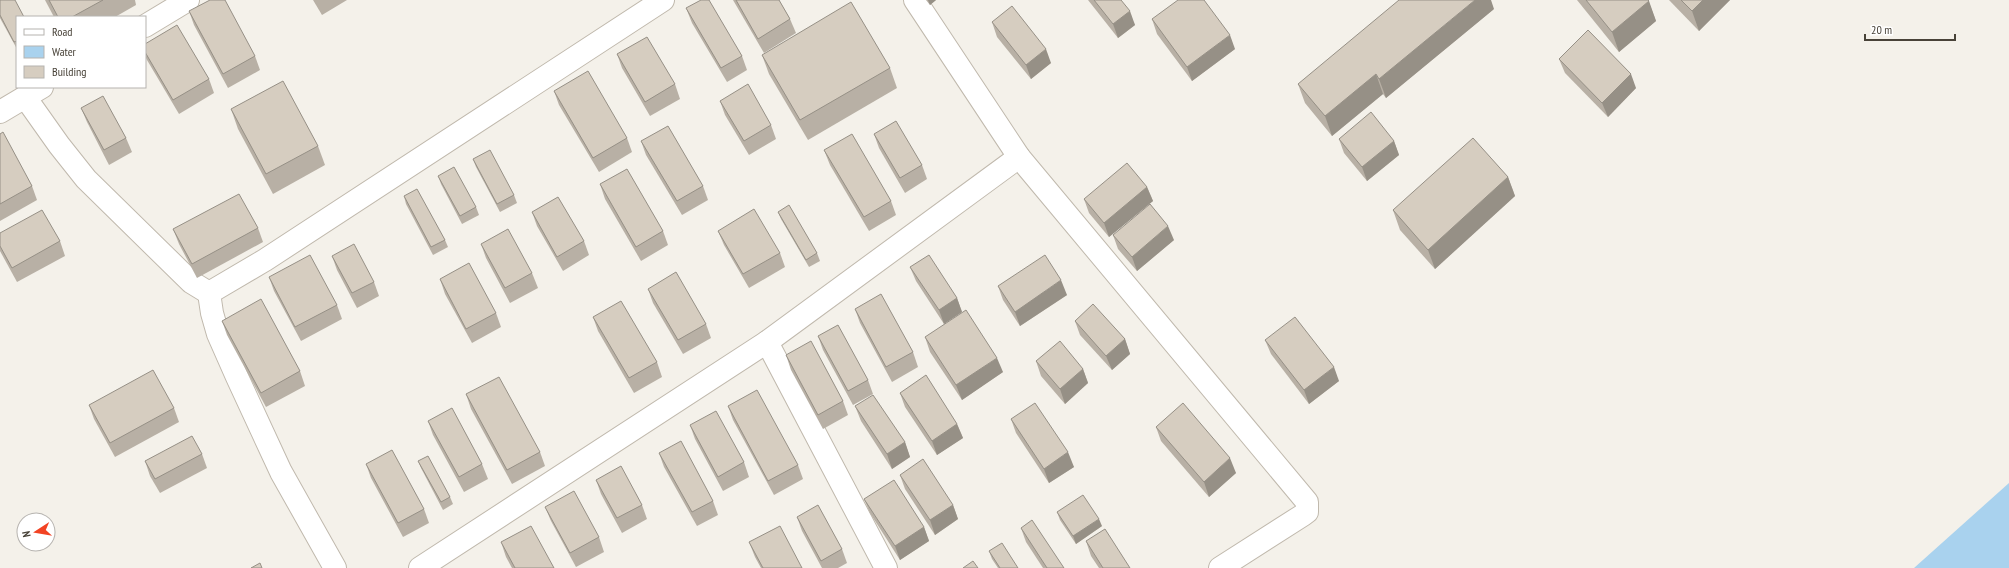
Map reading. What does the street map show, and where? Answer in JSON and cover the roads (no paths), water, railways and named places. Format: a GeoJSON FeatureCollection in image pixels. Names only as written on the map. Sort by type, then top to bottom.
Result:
{"type":"FeatureCollection","features":[{"type":"Feature","properties":{"kind":"street"},"geometry":{"type":"LineString","coordinates":[[146,25],[188,0]]}},
{"type":"Feature","properties":{"kind":"street"},"geometry":{"type":"LineString","coordinates":[[209,294],[265,260],[663,0]]}},
{"type":"Feature","properties":{"kind":"street"},"geometry":{"type":"LineString","coordinates":[[915,0],[1019,157],[1307,502],[1307,512],[1220,568]]}},
{"type":"Feature","properties":{"kind":"street"},"geometry":{"type":"LineString","coordinates":[[0,112],[34,92],[86,179],[191,282],[209,294],[212,313],[218,334],[249,404],[281,472],[334,568]]}},
{"type":"Feature","properties":{"kind":"street"},"geometry":{"type":"LineString","coordinates":[[420,568],[767,342],[1019,157]]}},
{"type":"Feature","properties":{"kind":"street"},"geometry":{"type":"LineString","coordinates":[[767,342],[886,568]]}},
{"type":"Feature","properties":{"kind":"water"},"geometry":{"type":"Polygon","coordinates":[[[2009,483],[2009,568],[1914,568],[2009,483]]]}}]}
